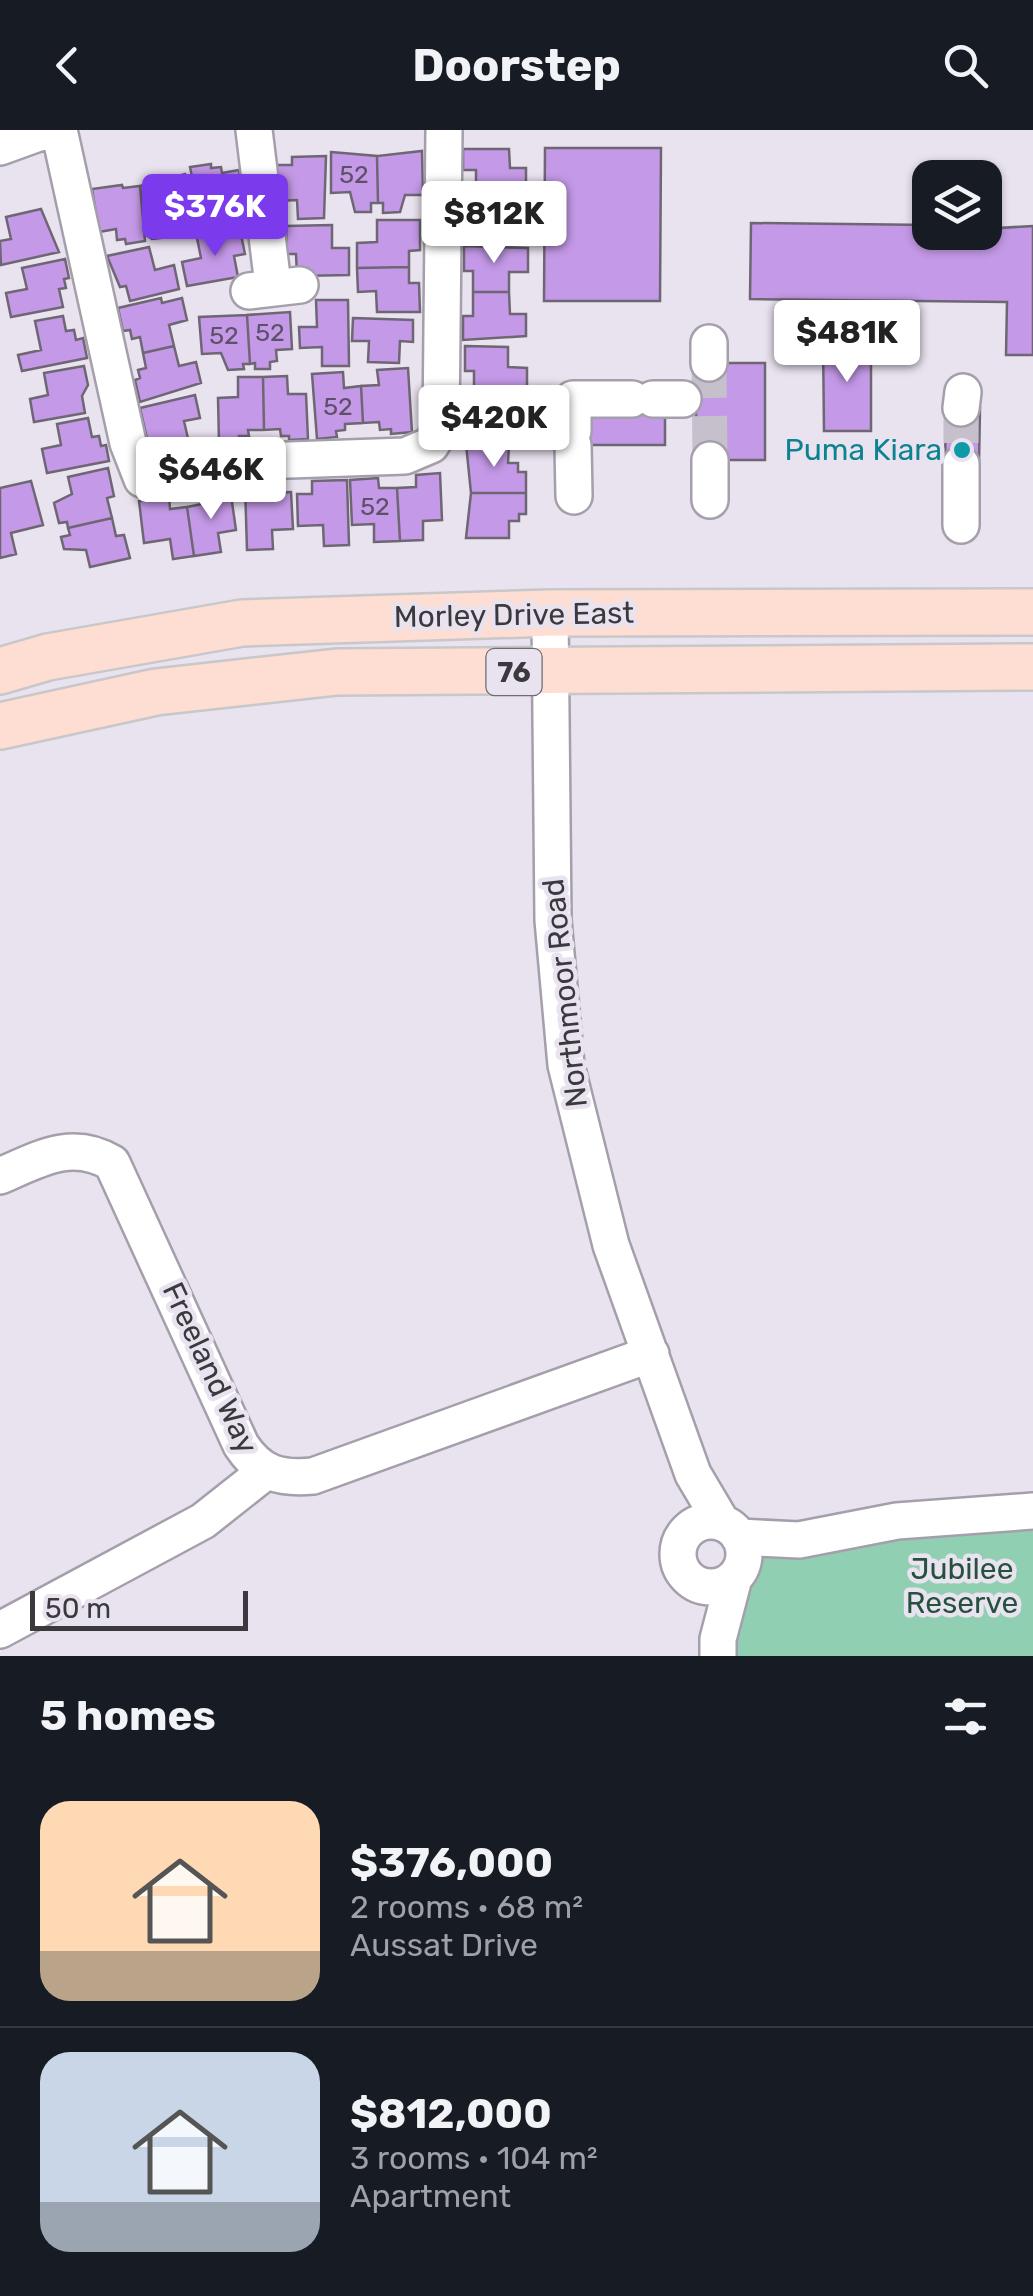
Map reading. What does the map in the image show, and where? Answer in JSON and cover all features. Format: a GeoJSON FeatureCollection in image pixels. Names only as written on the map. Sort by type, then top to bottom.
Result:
{"type":"FeatureCollection","features":[{"type":"Feature","properties":{"kind":"main road","name":"Morley Drive East"},"geometry":{"type":"LineString","coordinates":[[0,671],[66,654],[242,623],[550,613],[1033,612]]}},
{"type":"Feature","properties":{"kind":"main road","name":"Morley Drive East"},"geometry":{"type":"LineString","coordinates":[[0,726],[156,692],[338,672],[1033,667]]}},
{"type":"Feature","properties":{"kind":"street"},"geometry":{"type":"LineString","coordinates":[[0,146],[47,130]]}},
{"type":"Feature","properties":{"kind":"street"},"geometry":{"type":"LineString","coordinates":[[58,130],[128,443],[142,479],[234,462],[405,456],[431,444],[441,428],[444,130]]}},
{"type":"Feature","properties":{"kind":"street"},"geometry":{"type":"LineString","coordinates":[[254,130],[274,287]]}},
{"type":"Feature","properties":{"kind":"street"},"geometry":{"type":"LineString","coordinates":[[574,496],[573,399],[656,399]]}},
{"type":"Feature","properties":{"kind":"street"},"geometry":{"type":"LineString","coordinates":[[710,460],[710,500]]}},
{"type":"Feature","properties":{"kind":"street"},"geometry":{"type":"LineString","coordinates":[[961,464],[961,526]]}},
{"type":"Feature","properties":{"kind":"street","name":"Northmoor Road"},"geometry":{"type":"LineString","coordinates":[[550,613],[553,920],[566,1065],[611,1245],[693,1474],[734,1551]]}},
{"type":"Feature","properties":{"kind":"street","name":"Freeland Way"},"geometry":{"type":"LineString","coordinates":[[0,1176],[52,1153],[74,1150],[96,1154],[112,1163],[241,1444],[265,1472],[291,1478],[313,1476],[651,1354]]}},
{"type":"Feature","properties":{"kind":"street"},"geometry":{"type":"LineString","coordinates":[[0,1630],[203,1521],[265,1472]]}},
{"type":"Feature","properties":{"kind":"street","name":"Northmoor Road"},"geometry":{"type":"LineString","coordinates":[[682,1536],[693,1474]]}},
{"type":"Feature","properties":{"kind":"street"},"geometry":{"type":"LineString","coordinates":[[734,1551],[897,1521],[1033,1511]]}},
{"type":"Feature","properties":{"kind":"street"},"geometry":{"type":"LineString","coordinates":[[718,1648],[695,1584],[680,1568],[678,1546],[682,1536],[700,1522],[734,1551]]}},
{"type":"Feature","properties":{"kind":"street"},"geometry":{"type":"LineString","coordinates":[[695,1584],[716,1588],[734,1551]]}},
{"type":"Feature","properties":{"kind":"street"},"geometry":{"type":"LineString","coordinates":[[718,1648],[734,1551]]}},
{"type":"Feature","properties":{"kind":"green space","name":"Jubilee Reserve"},"geometry":{"type":"Polygon","coordinates":[[[1033,1511],[1033,1656],[718,1656],[741,1567],[799,1540],[1033,1511]]]}},
{"type":"Feature","properties":{"kind":"building"},"geometry":{"type":"Polygon","coordinates":[[[545,148],[661,148],[660,301],[544,301],[545,148]]]}},
{"type":"Feature","properties":{"kind":"building"},"geometry":{"type":"Polygon","coordinates":[[[463,149],[509,149],[510,168],[526,168],[526,194],[476,195],[476,170],[463,170],[463,149]]]}},
{"type":"Feature","properties":{"kind":"building"},"geometry":{"type":"Polygon","coordinates":[[[422,151],[423,195],[405,195],[400,212],[383,213],[383,203],[378,203],[377,156],[422,151]]]}},
{"type":"Feature","properties":{"kind":"building"},"geometry":{"type":"Polygon","coordinates":[[[331,152],[377,156],[378,203],[371,203],[371,212],[355,212],[350,192],[331,193],[331,152]]]}},
{"type":"Feature","properties":{"kind":"building"},"geometry":{"type":"Polygon","coordinates":[[[326,156],[324,218],[298,219],[297,200],[277,201],[276,165],[292,165],[292,157],[326,156]]]}},
{"type":"Feature","properties":{"kind":"building"},"geometry":{"type":"Polygon","coordinates":[[[211,164],[211,168],[221,167],[222,173],[239,170],[244,204],[223,207],[225,226],[203,229],[190,167],[211,164]]]}},
{"type":"Feature","properties":{"kind":"building"},"geometry":{"type":"Polygon","coordinates":[[[185,174],[192,214],[173,217],[175,230],[169,231],[170,237],[152,239],[147,235],[140,186],[185,174]]]}},
{"type":"Feature","properties":{"kind":"building"},"geometry":{"type":"Polygon","coordinates":[[[140,186],[145,241],[126,244],[125,239],[117,240],[116,229],[99,232],[92,189],[140,186]]]}},
{"type":"Feature","properties":{"kind":"building"},"geometry":{"type":"Polygon","coordinates":[[[526,194],[527,220],[509,220],[510,241],[464,241],[464,216],[476,216],[476,195],[526,194]]]}},
{"type":"Feature","properties":{"kind":"building"},"geometry":{"type":"Polygon","coordinates":[[[41,209],[59,252],[1,265],[0,241],[11,239],[6,217],[41,209]]]}},
{"type":"Feature","properties":{"kind":"building"},"geometry":{"type":"Polygon","coordinates":[[[377,220],[420,220],[420,250],[409,251],[409,267],[357,268],[357,243],[377,242],[377,220]]]}},
{"type":"Feature","properties":{"kind":"building"},"geometry":{"type":"Polygon","coordinates":[[[751,223],[912,225],[912,250],[1002,250],[1002,228],[1033,226],[1033,355],[1006,355],[1007,302],[750,299],[751,223]]]}},
{"type":"Feature","properties":{"kind":"building"},"geometry":{"type":"Polygon","coordinates":[[[332,225],[332,248],[349,248],[349,275],[297,276],[296,254],[287,254],[286,226],[332,225]]]}},
{"type":"Feature","properties":{"kind":"building"},"geometry":{"type":"Polygon","coordinates":[[[240,230],[245,254],[234,256],[238,277],[187,286],[182,262],[201,258],[197,238],[240,230]]]}},
{"type":"Feature","properties":{"kind":"building"},"geometry":{"type":"Polygon","coordinates":[[[464,246],[528,248],[528,272],[509,272],[509,292],[473,292],[473,271],[464,271],[464,246]]]}},
{"type":"Feature","properties":{"kind":"building"},"geometry":{"type":"Polygon","coordinates":[[[149,247],[155,270],[174,265],[179,289],[130,301],[126,286],[120,287],[107,256],[149,247]]]}},
{"type":"Feature","properties":{"kind":"building"},"geometry":{"type":"Polygon","coordinates":[[[65,259],[69,278],[64,279],[66,288],[59,289],[63,307],[11,317],[6,293],[27,289],[22,268],[65,259]]]}},
{"type":"Feature","properties":{"kind":"building"},"geometry":{"type":"Polygon","coordinates":[[[409,267],[409,283],[419,283],[420,312],[377,312],[376,291],[358,292],[357,268],[409,267]]]}},
{"type":"Feature","properties":{"kind":"building"},"geometry":{"type":"Polygon","coordinates":[[[473,292],[509,292],[510,314],[526,314],[526,336],[463,340],[463,316],[473,316],[473,292]]]}},
{"type":"Feature","properties":{"kind":"building"},"geometry":{"type":"Polygon","coordinates":[[[161,298],[162,303],[182,298],[187,320],[169,325],[174,346],[143,353],[140,337],[132,339],[130,330],[123,331],[118,308],[161,298]]]}},
{"type":"Feature","properties":{"kind":"building"},"geometry":{"type":"Polygon","coordinates":[[[316,300],[348,300],[349,366],[322,366],[322,347],[300,348],[299,327],[317,327],[316,300]]]}},
{"type":"Feature","properties":{"kind":"building"},"geometry":{"type":"Polygon","coordinates":[[[290,312],[292,349],[276,350],[277,361],[270,362],[270,369],[255,369],[255,363],[250,364],[247,315],[290,312]]]}},
{"type":"Feature","properties":{"kind":"building"},"geometry":{"type":"Polygon","coordinates":[[[247,315],[250,364],[243,364],[244,369],[228,370],[221,353],[202,354],[199,317],[247,315]]]}},
{"type":"Feature","properties":{"kind":"building"},"geometry":{"type":"Polygon","coordinates":[[[63,316],[66,331],[74,330],[76,340],[83,338],[87,358],[22,371],[18,355],[41,350],[35,321],[63,316]]]}},
{"type":"Feature","properties":{"kind":"building"},"geometry":{"type":"Polygon","coordinates":[[[353,318],[413,320],[413,342],[400,341],[399,363],[368,362],[369,341],[352,341],[353,318]]]}},
{"type":"Feature","properties":{"kind":"building"},"geometry":{"type":"Polygon","coordinates":[[[823,339],[871,339],[871,431],[824,431],[823,339]]]}},
{"type":"Feature","properties":{"kind":"building"},"geometry":{"type":"Polygon","coordinates":[[[174,346],[179,366],[196,362],[201,383],[140,402],[135,380],[140,378],[138,370],[146,368],[143,353],[174,346]]]}},
{"type":"Feature","properties":{"kind":"building"},"geometry":{"type":"Polygon","coordinates":[[[465,346],[508,347],[508,367],[527,368],[527,393],[474,393],[474,371],[465,371],[465,346]]]}},
{"type":"Feature","properties":{"kind":"building"},"geometry":{"type":"Polygon","coordinates":[[[696,363],[765,363],[765,460],[696,460],[696,363]]]}},
{"type":"Feature","properties":{"kind":"building"},"geometry":{"type":"Polygon","coordinates":[[[84,366],[88,385],[82,396],[85,413],[34,422],[30,399],[48,395],[44,373],[84,366]]]}},
{"type":"Feature","properties":{"kind":"building"},"geometry":{"type":"Polygon","coordinates":[[[408,368],[412,432],[391,434],[391,429],[380,430],[379,422],[363,423],[361,386],[379,385],[377,370],[408,368]]]}},
{"type":"Feature","properties":{"kind":"building"},"geometry":{"type":"Polygon","coordinates":[[[343,372],[344,388],[361,386],[363,423],[345,424],[345,430],[336,431],[337,437],[317,439],[312,374],[343,372]]]}},
{"type":"Feature","properties":{"kind":"building"},"geometry":{"type":"Polygon","coordinates":[[[287,376],[288,394],[306,394],[308,439],[289,440],[289,436],[281,436],[280,429],[264,430],[263,377],[287,376]]]}},
{"type":"Feature","properties":{"kind":"building"},"geometry":{"type":"Polygon","coordinates":[[[238,377],[263,377],[264,430],[248,430],[249,436],[239,436],[239,442],[219,443],[218,398],[238,397],[238,377]]]}},
{"type":"Feature","properties":{"kind":"building"},"geometry":{"type":"Polygon","coordinates":[[[632,383],[653,383],[665,406],[665,445],[571,445],[575,404],[632,383]]]}},
{"type":"Feature","properties":{"kind":"building"},"geometry":{"type":"Polygon","coordinates":[[[474,393],[527,393],[527,417],[508,417],[508,440],[463,440],[463,418],[474,418],[474,393]]]}},
{"type":"Feature","properties":{"kind":"building"},"geometry":{"type":"Polygon","coordinates":[[[195,395],[200,418],[184,421],[189,443],[150,452],[140,408],[195,395]]]}},
{"type":"Feature","properties":{"kind":"building","name":"Puma Kiara"},"geometry":{"type":"Polygon","coordinates":[[[946,408],[980,408],[979,464],[945,464],[946,408]]]}},
{"type":"Feature","properties":{"kind":"building"},"geometry":{"type":"Polygon","coordinates":[[[88,418],[92,437],[99,436],[101,446],[106,445],[109,461],[47,473],[42,449],[61,445],[57,424],[88,418]]]}},
{"type":"Feature","properties":{"kind":"building"},"geometry":{"type":"Polygon","coordinates":[[[466,444],[509,445],[508,463],[518,463],[518,472],[526,472],[526,493],[471,493],[466,444]]]}},
{"type":"Feature","properties":{"kind":"building"},"geometry":{"type":"Polygon","coordinates":[[[108,468],[114,496],[107,498],[112,518],[68,528],[67,522],[59,523],[54,503],[72,494],[68,477],[108,468]]]}},
{"type":"Feature","properties":{"kind":"building"},"geometry":{"type":"Polygon","coordinates":[[[440,473],[442,520],[423,521],[423,540],[400,541],[397,488],[416,487],[416,475],[440,473]]]}},
{"type":"Feature","properties":{"kind":"building"},"geometry":{"type":"Polygon","coordinates":[[[378,478],[379,488],[397,488],[400,541],[374,542],[374,524],[352,525],[350,480],[378,478]]]}},
{"type":"Feature","properties":{"kind":"building"},"geometry":{"type":"Polygon","coordinates":[[[347,480],[349,545],[324,546],[323,525],[298,526],[297,494],[312,494],[312,481],[347,480]]]}},
{"type":"Feature","properties":{"kind":"building"},"geometry":{"type":"Polygon","coordinates":[[[31,481],[43,525],[11,533],[16,554],[0,558],[0,488],[31,481]]]}},
{"type":"Feature","properties":{"kind":"building"},"geometry":{"type":"Polygon","coordinates":[[[264,484],[264,493],[291,492],[293,529],[272,530],[273,549],[247,550],[245,485],[264,484]]]}},
{"type":"Feature","properties":{"kind":"building"},"geometry":{"type":"Polygon","coordinates":[[[230,488],[236,530],[218,533],[221,552],[194,556],[187,507],[207,503],[205,492],[230,488]]]}},
{"type":"Feature","properties":{"kind":"building"},"geometry":{"type":"Polygon","coordinates":[[[471,493],[526,493],[526,514],[519,514],[519,521],[509,521],[509,538],[466,538],[471,493]]]}},
{"type":"Feature","properties":{"kind":"building"},"geometry":{"type":"Polygon","coordinates":[[[169,497],[170,509],[187,507],[194,556],[173,559],[170,539],[144,543],[139,501],[169,497]]]}},
{"type":"Feature","properties":{"kind":"building"},"geometry":{"type":"Polygon","coordinates":[[[112,518],[116,536],[124,535],[130,558],[90,567],[86,550],[64,549],[61,537],[70,535],[68,528],[112,518]]]}},
{"type":"Feature","properties":{"kind":"tunnel"},"geometry":{"type":"LineString","coordinates":[[709,363],[710,460]]}},
{"type":"Feature","properties":{"kind":"tunnel"},"geometry":{"type":"LineString","coordinates":[[961,408],[961,464]]}},
{"type":"Feature","properties":{"kind":"place","name":"Puma Kiara"},"geometry":{"type":"Point","coordinates":[962,450]}}]}
